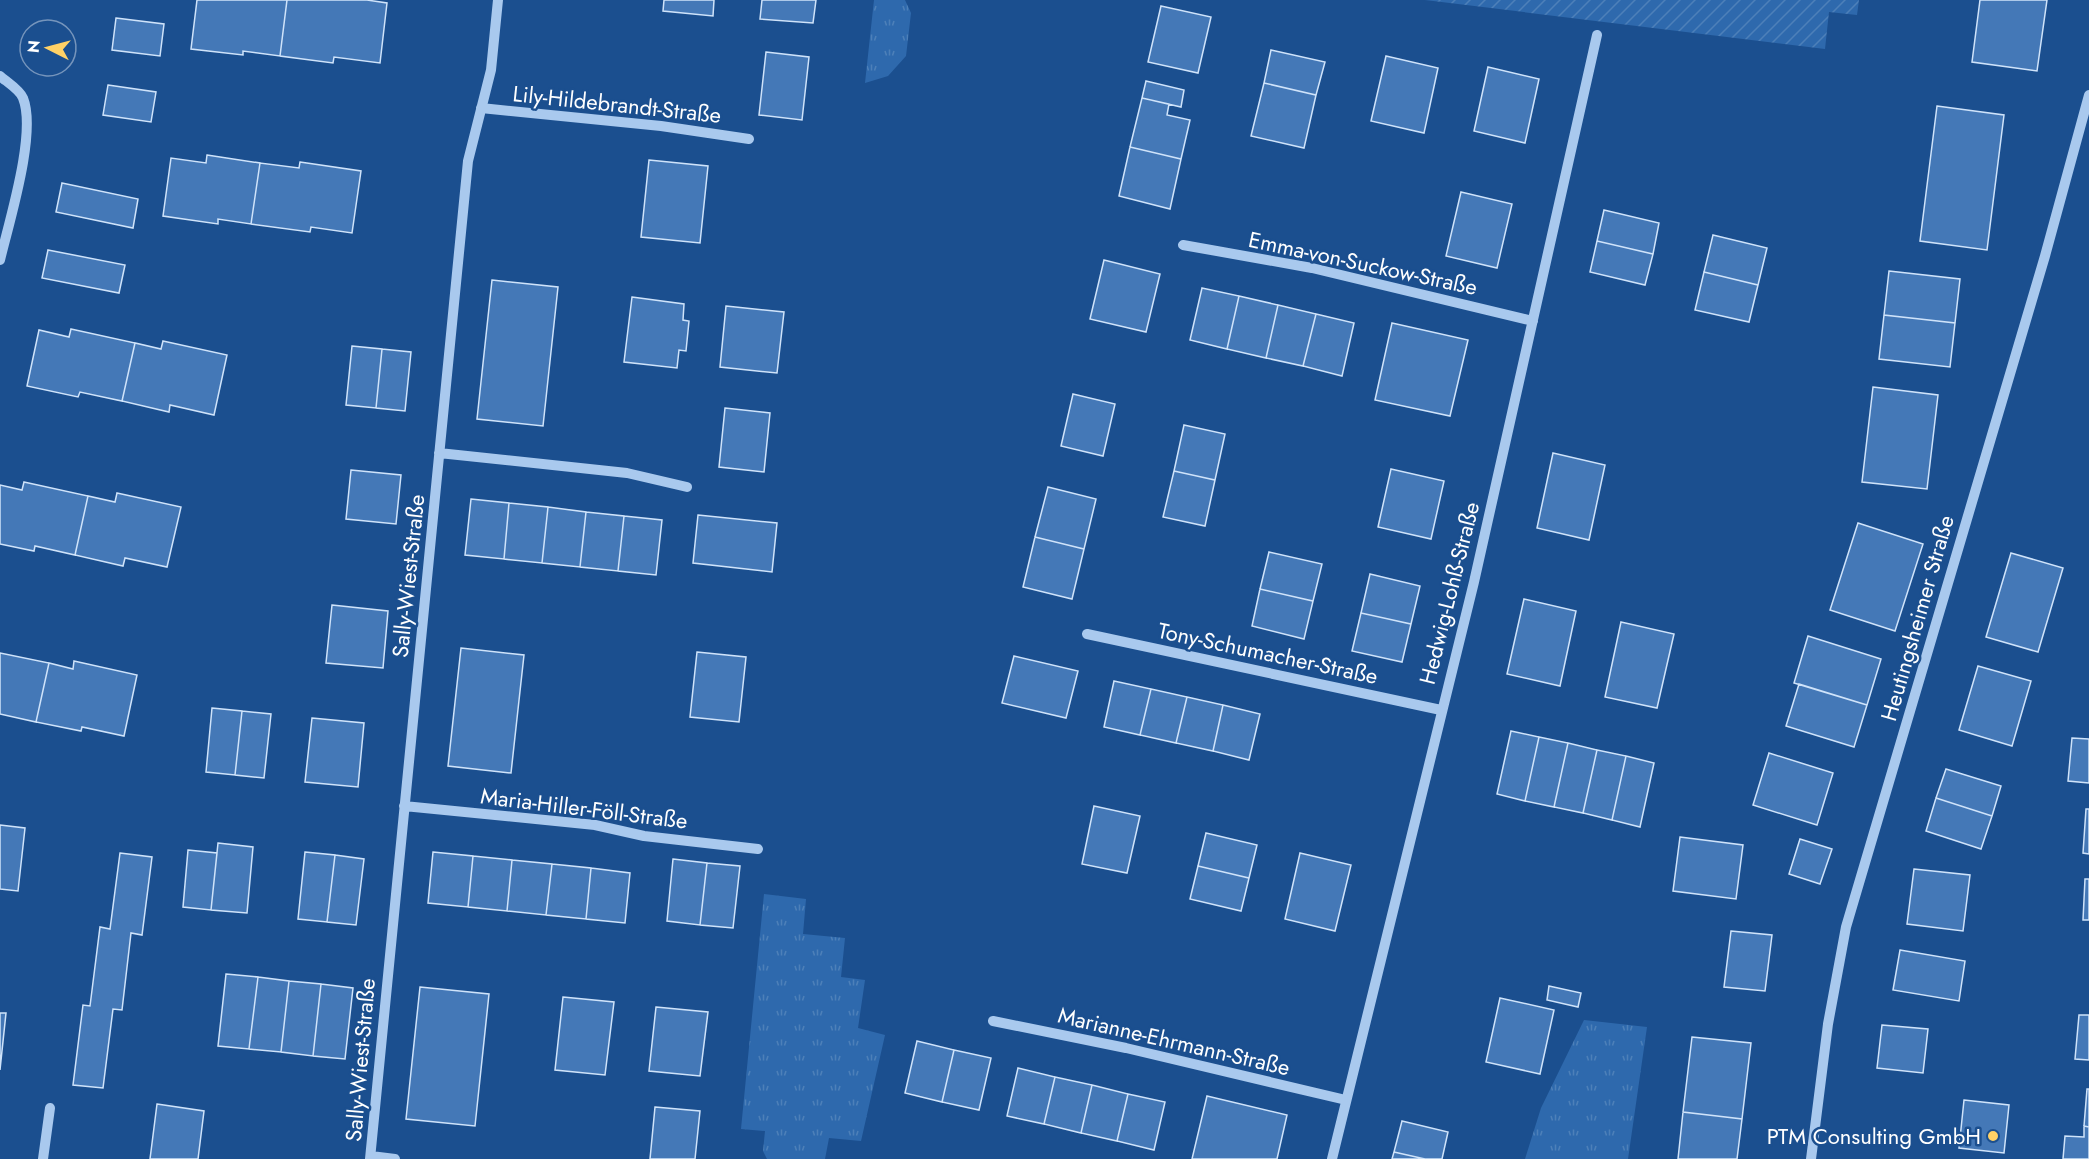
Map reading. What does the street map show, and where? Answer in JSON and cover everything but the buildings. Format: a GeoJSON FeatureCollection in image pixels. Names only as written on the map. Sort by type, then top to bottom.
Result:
{"type":"FeatureCollection","features":[{"type":"Feature","properties":{"kind":"street","name":"Sally-Wiest-Straße"},"geometry":{"type":"LineString","coordinates":[[370,1158],[468,161],[491,70],[498,0]]}},
{"type":"Feature","properties":{"kind":"street","name":"Hedwig-Lohß-Straße"},"geometry":{"type":"LineString","coordinates":[[1332,1159],[1474,582],[1597,35]]}},
{"type":"Feature","properties":{"kind":"street"},"geometry":{"type":"LineString","coordinates":[[0,76],[23,96],[28,123],[17,189],[0,261]]}},
{"type":"Feature","properties":{"kind":"street","name":"Heutingsheimer Straße"},"geometry":{"type":"LineString","coordinates":[[1810,1159],[1828,1024],[1846,927],[2045,256],[2089,95]]}},
{"type":"Feature","properties":{"kind":"street","name":"Lily-Hildebrandt-Straße"},"geometry":{"type":"LineString","coordinates":[[481,108],[661,126],[749,139]]}},
{"type":"Feature","properties":{"kind":"street","name":"Emma-von-Suckow-Straße"},"geometry":{"type":"LineString","coordinates":[[1183,245],[1312,268],[1533,321]]}},
{"type":"Feature","properties":{"kind":"street"},"geometry":{"type":"LineString","coordinates":[[439,453],[627,473],[687,487]]}},
{"type":"Feature","properties":{"kind":"street","name":"Tony-Schumacher-Straße"},"geometry":{"type":"LineString","coordinates":[[1087,634],[1441,710]]}},
{"type":"Feature","properties":{"kind":"street","name":"Maria-Hiller-Föll-Straße"},"geometry":{"type":"LineString","coordinates":[[405,806],[595,825],[644,836],[758,849]]}},
{"type":"Feature","properties":{"kind":"street","name":"Marianne-Ehrmann-Straße"},"geometry":{"type":"LineString","coordinates":[[993,1021],[1126,1048],[1346,1100]]}},
{"type":"Feature","properties":{"kind":"street"},"geometry":{"type":"LineString","coordinates":[[43,1159],[50,1108]]}},
{"type":"Feature","properties":{"kind":"street"},"geometry":{"type":"LineString","coordinates":[[370,1158],[395,1159]]}},
{"type":"Feature","properties":{"kind":"green space"},"geometry":{"type":"Polygon","coordinates":[[[874,0],[905,0],[911,13],[906,56],[888,76],[865,83],[874,0]]]}},
{"type":"Feature","properties":{"kind":"green space"},"geometry":{"type":"Polygon","coordinates":[[[1425,0],[1859,0],[1857,15],[1829,12],[1825,49],[1425,0]]]}},
{"type":"Feature","properties":{"kind":"green space"},"geometry":{"type":"Polygon","coordinates":[[[764,894],[806,899],[803,934],[845,938],[841,977],[865,980],[858,1028],[885,1035],[861,1141],[829,1138],[825,1159],[767,1159],[763,1151],[765,1131],[741,1129],[764,894]]]}},
{"type":"Feature","properties":{"kind":"green space"},"geometry":{"type":"Polygon","coordinates":[[[1584,1020],[1647,1027],[1628,1159],[1525,1159],[1541,1108],[1584,1020]]]}},
{"type":"Feature","properties":{"kind":"place","name":"PTM Consulting GmbH"},"geometry":{"type":"Point","coordinates":[1993,1136]}}]}
